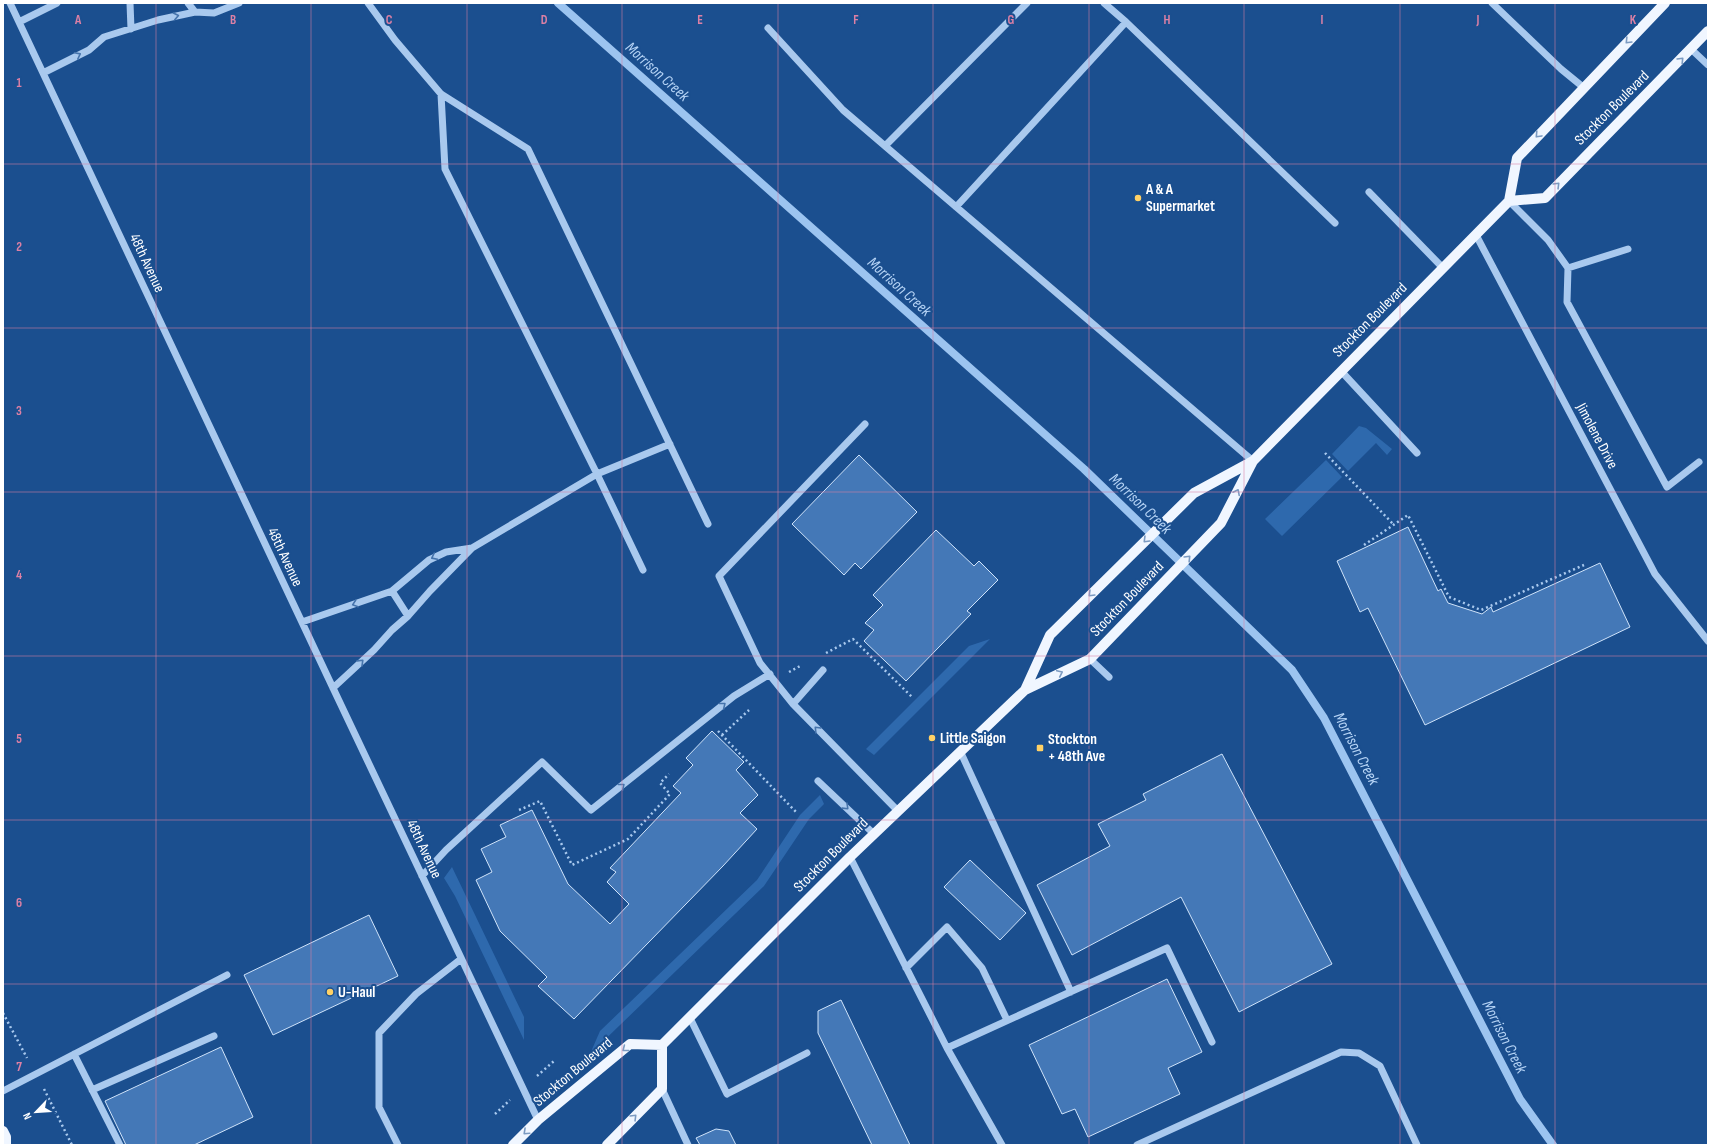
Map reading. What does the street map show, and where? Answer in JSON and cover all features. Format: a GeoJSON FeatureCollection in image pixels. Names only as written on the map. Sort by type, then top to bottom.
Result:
{"type":"FeatureCollection","features":[{"type":"Feature","properties":{"kind":"main road"},"geometry":{"type":"LineString","coordinates":[[1510,201],[1516,158],[1665,3]]}},
{"type":"Feature","properties":{"kind":"main road","name":"Stockton Boulevard"},"geometry":{"type":"LineString","coordinates":[[1025,690],[1050,635],[1194,492],[1253,461],[1510,201],[1545,198],[1708,31]]}},
{"type":"Feature","properties":{"kind":"main road","name":"Stockton Boulevard"},"geometry":{"type":"LineString","coordinates":[[513,1145],[538,1120],[630,1044],[662,1045],[850,857],[961,753],[1025,690],[1090,659],[1221,523],[1253,461]]}},
{"type":"Feature","properties":{"kind":"main road"},"geometry":{"type":"LineString","coordinates":[[607,1145],[662,1089],[662,1045]]}},
{"type":"Feature","properties":{"kind":"main road"},"geometry":{"type":"LineString","coordinates":[[5,1138],[14,1145]]}},
{"type":"Feature","properties":{"kind":"street","name":"48th Avenue"},"geometry":{"type":"LineString","coordinates":[[10,3],[538,1120]]}},
{"type":"Feature","properties":{"kind":"street"},"geometry":{"type":"LineString","coordinates":[[19,22],[57,3]]}},
{"type":"Feature","properties":{"kind":"street"},"geometry":{"type":"LineString","coordinates":[[130,3],[131,29]]}},
{"type":"Feature","properties":{"kind":"street"},"geometry":{"type":"LineString","coordinates":[[188,3],[195,12]]}},
{"type":"Feature","properties":{"kind":"street"},"geometry":{"type":"LineString","coordinates":[[43,73],[88,50],[104,37],[158,20],[195,12],[214,13],[239,3]]}},
{"type":"Feature","properties":{"kind":"street"},"geometry":{"type":"LineString","coordinates":[[368,3],[395,40],[441,94],[528,149],[708,524]]}},
{"type":"Feature","properties":{"kind":"street"},"geometry":{"type":"LineString","coordinates":[[885,146],[1027,3]]}},
{"type":"Feature","properties":{"kind":"street"},"geometry":{"type":"LineString","coordinates":[[1104,3],[1126,22],[1335,223]]}},
{"type":"Feature","properties":{"kind":"street"},"geometry":{"type":"LineString","coordinates":[[1492,3],[1583,87]]}},
{"type":"Feature","properties":{"kind":"street"},"geometry":{"type":"LineString","coordinates":[[956,207],[1126,22]]}},
{"type":"Feature","properties":{"kind":"street"},"geometry":{"type":"LineString","coordinates":[[768,28],[843,110],[1253,461]]}},
{"type":"Feature","properties":{"kind":"street"},"geometry":{"type":"LineString","coordinates":[[1691,49],[1708,65]]}},
{"type":"Feature","properties":{"kind":"street"},"geometry":{"type":"LineString","coordinates":[[441,94],[445,169],[597,474],[642,570]]}},
{"type":"Feature","properties":{"kind":"street"},"geometry":{"type":"LineString","coordinates":[[1368,192],[1443,268]]}},
{"type":"Feature","properties":{"kind":"street"},"geometry":{"type":"LineString","coordinates":[[1510,201],[1548,240],[1568,268],[1567,302],[1667,487],[1699,462]]}},
{"type":"Feature","properties":{"kind":"street","name":"Jimolene Drive"},"geometry":{"type":"LineString","coordinates":[[1476,235],[1655,574],[1708,641]]}},
{"type":"Feature","properties":{"kind":"street"},"geometry":{"type":"LineString","coordinates":[[1568,268],[1628,249]]}},
{"type":"Feature","properties":{"kind":"street"},"geometry":{"type":"LineString","coordinates":[[1341,371],[1417,453]]}},
{"type":"Feature","properties":{"kind":"street"},"geometry":{"type":"LineString","coordinates":[[865,424],[719,576],[760,663],[793,704],[898,811]]}},
{"type":"Feature","properties":{"kind":"street"},"geometry":{"type":"LineString","coordinates":[[333,688],[408,616],[472,548],[597,474],[670,444]]}},
{"type":"Feature","properties":{"kind":"street"},"geometry":{"type":"LineString","coordinates":[[302,622],[392,590],[429,560],[446,552],[472,548]]}},
{"type":"Feature","properties":{"kind":"street"},"geometry":{"type":"LineString","coordinates":[[392,590],[408,616]]}},
{"type":"Feature","properties":{"kind":"street"},"geometry":{"type":"LineString","coordinates":[[1090,659],[1109,678]]}},
{"type":"Feature","properties":{"kind":"street"},"geometry":{"type":"LineString","coordinates":[[793,704],[823,670]]}},
{"type":"Feature","properties":{"kind":"street"},"geometry":{"type":"LineString","coordinates":[[422,876],[446,850],[542,762],[591,810],[734,696],[770,674]]}},
{"type":"Feature","properties":{"kind":"street"},"geometry":{"type":"LineString","coordinates":[[961,753],[1071,992]]}},
{"type":"Feature","properties":{"kind":"street"},"geometry":{"type":"LineString","coordinates":[[818,781],[874,834]]}},
{"type":"Feature","properties":{"kind":"street"},"geometry":{"type":"LineString","coordinates":[[850,857],[947,1048],[1002,1145]]}},
{"type":"Feature","properties":{"kind":"street"},"geometry":{"type":"LineString","coordinates":[[906,968],[947,928],[982,968],[1008,1020]]}},
{"type":"Feature","properties":{"kind":"street"},"geometry":{"type":"LineString","coordinates":[[947,1048],[1167,948],[1212,1042]]}},
{"type":"Feature","properties":{"kind":"street"},"geometry":{"type":"LineString","coordinates":[[398,1145],[379,1107],[379,1033],[416,994],[461,959]]}},
{"type":"Feature","properties":{"kind":"street"},"geometry":{"type":"LineString","coordinates":[[3,1091],[227,975]]}},
{"type":"Feature","properties":{"kind":"street"},"geometry":{"type":"LineString","coordinates":[[690,1018],[727,1094],[807,1053]]}},
{"type":"Feature","properties":{"kind":"street"},"geometry":{"type":"LineString","coordinates":[[92,1090],[214,1036]]}},
{"type":"Feature","properties":{"kind":"street"},"geometry":{"type":"LineString","coordinates":[[1137,1145],[1341,1052],[1359,1053],[1380,1066],[1417,1145]]}},
{"type":"Feature","properties":{"kind":"street"},"geometry":{"type":"LineString","coordinates":[[74,1054],[120,1145]]}},
{"type":"Feature","properties":{"kind":"street"},"geometry":{"type":"LineString","coordinates":[[662,1089],[688,1145]]}},
{"type":"Feature","properties":{"kind":"path"},"geometry":{"type":"LineString","coordinates":[[1324,453],[1394,525]]}},
{"type":"Feature","properties":{"kind":"path"},"geometry":{"type":"LineString","coordinates":[[1364,545],[1408,516],[1449,597],[1481,610],[1584,565]]}},
{"type":"Feature","properties":{"kind":"shaded area"},"geometry":{"type":"Polygon","coordinates":[[[1359,426],[1366,428],[1392,449],[1387,455],[1376,443],[1348,471],[1332,454],[1359,426]]]}},
{"type":"Feature","properties":{"kind":"shaded area"},"geometry":{"type":"Polygon","coordinates":[[[1326,460],[1342,477],[1282,536],[1265,519],[1326,460]]]}},
{"type":"Feature","properties":{"kind":"shaded area"},"geometry":{"type":"Polygon","coordinates":[[[990,639],[874,755],[866,749],[969,646],[990,639]]]}},
{"type":"Feature","properties":{"kind":"shaded area"},"geometry":{"type":"Polygon","coordinates":[[[820,795],[824,804],[809,819],[764,886],[590,1054],[600,1031],[757,880],[800,815],[820,795]]]}},
{"type":"Feature","properties":{"kind":"shaded area"},"geometry":{"type":"Polygon","coordinates":[[[452,867],[524,1017],[524,1040],[455,896],[444,878],[452,867]]]}},
{"type":"Feature","properties":{"kind":"building"},"geometry":{"type":"Polygon","coordinates":[[[859,455],[917,512],[861,569],[855,563],[844,575],[792,524],[859,455]]]}},
{"type":"Feature","properties":{"kind":"building"},"geometry":{"type":"Polygon","coordinates":[[[1408,527],[1438,591],[1441,589],[1448,603],[1482,614],[1491,607],[1493,612],[1600,563],[1630,627],[1425,725],[1368,608],[1360,612],[1337,561],[1408,527]]]}},
{"type":"Feature","properties":{"kind":"building"},"geometry":{"type":"Polygon","coordinates":[[[936,530],[974,566],[979,561],[998,580],[967,611],[971,614],[906,681],[864,641],[874,630],[865,623],[883,605],[873,595],[936,530]]]}},
{"type":"Feature","properties":{"kind":"building"},"geometry":{"type":"Polygon","coordinates":[[[712,731],[744,762],[736,770],[758,795],[740,813],[757,829],[574,1019],[538,986],[547,977],[500,931],[476,880],[492,872],[481,849],[506,837],[500,825],[532,810],[568,884],[610,924],[629,904],[607,882],[616,872],[610,868],[681,793],[673,786],[693,765],[686,758],[712,731]]]}},
{"type":"Feature","properties":{"kind":"building"},"geometry":{"type":"Polygon","coordinates":[[[1222,754],[1332,964],[1239,1012],[1181,897],[1072,955],[1037,885],[1110,846],[1098,824],[1146,800],[1143,794],[1222,754]]]}},
{"type":"Feature","properties":{"kind":"building"},"geometry":{"type":"Polygon","coordinates":[[[970,860],[1026,913],[1000,940],[944,887],[970,860]]]}},
{"type":"Feature","properties":{"kind":"building"},"geometry":{"type":"Polygon","coordinates":[[[369,915],[398,976],[273,1035],[244,975],[369,915]]]}},
{"type":"Feature","properties":{"kind":"building"},"geometry":{"type":"Polygon","coordinates":[[[1167,979],[1202,1052],[1168,1068],[1180,1094],[1088,1137],[1075,1109],[1062,1114],[1029,1045],[1167,979]]]}},
{"type":"Feature","properties":{"kind":"building"},"geometry":{"type":"Polygon","coordinates":[[[841,1000],[910,1145],[872,1145],[818,1033],[818,1011],[841,1000]]]}},
{"type":"Feature","properties":{"kind":"building"},"geometry":{"type":"Polygon","coordinates":[[[221,1047],[253,1117],[194,1145],[126,1145],[105,1101],[221,1047]]]}},
{"type":"Feature","properties":{"kind":"building"},"geometry":{"type":"Polygon","coordinates":[[[716,1129],[729,1131],[736,1145],[700,1145],[696,1138],[716,1129]]]}},
{"type":"Feature","properties":{"kind":"waterway","name":"Morrison Creek"},"geometry":{"type":"LineString","coordinates":[[558,3],[1084,469],[1292,670],[1324,718],[1520,1099],[1553,1145]]}},
{"type":"Feature","properties":{"kind":"place","name":"A & A Supermarket"},"geometry":{"type":"Point","coordinates":[1138,198]}},
{"type":"Feature","properties":{"kind":"place","name":"Little Saigon"},"geometry":{"type":"Point","coordinates":[932,738]}},
{"type":"Feature","properties":{"kind":"place","name":"Stockton + 48th Ave"},"geometry":{"type":"Point","coordinates":[1040,748]}},
{"type":"Feature","properties":{"kind":"place","name":"U-Haul"},"geometry":{"type":"Point","coordinates":[330,992]}}]}
